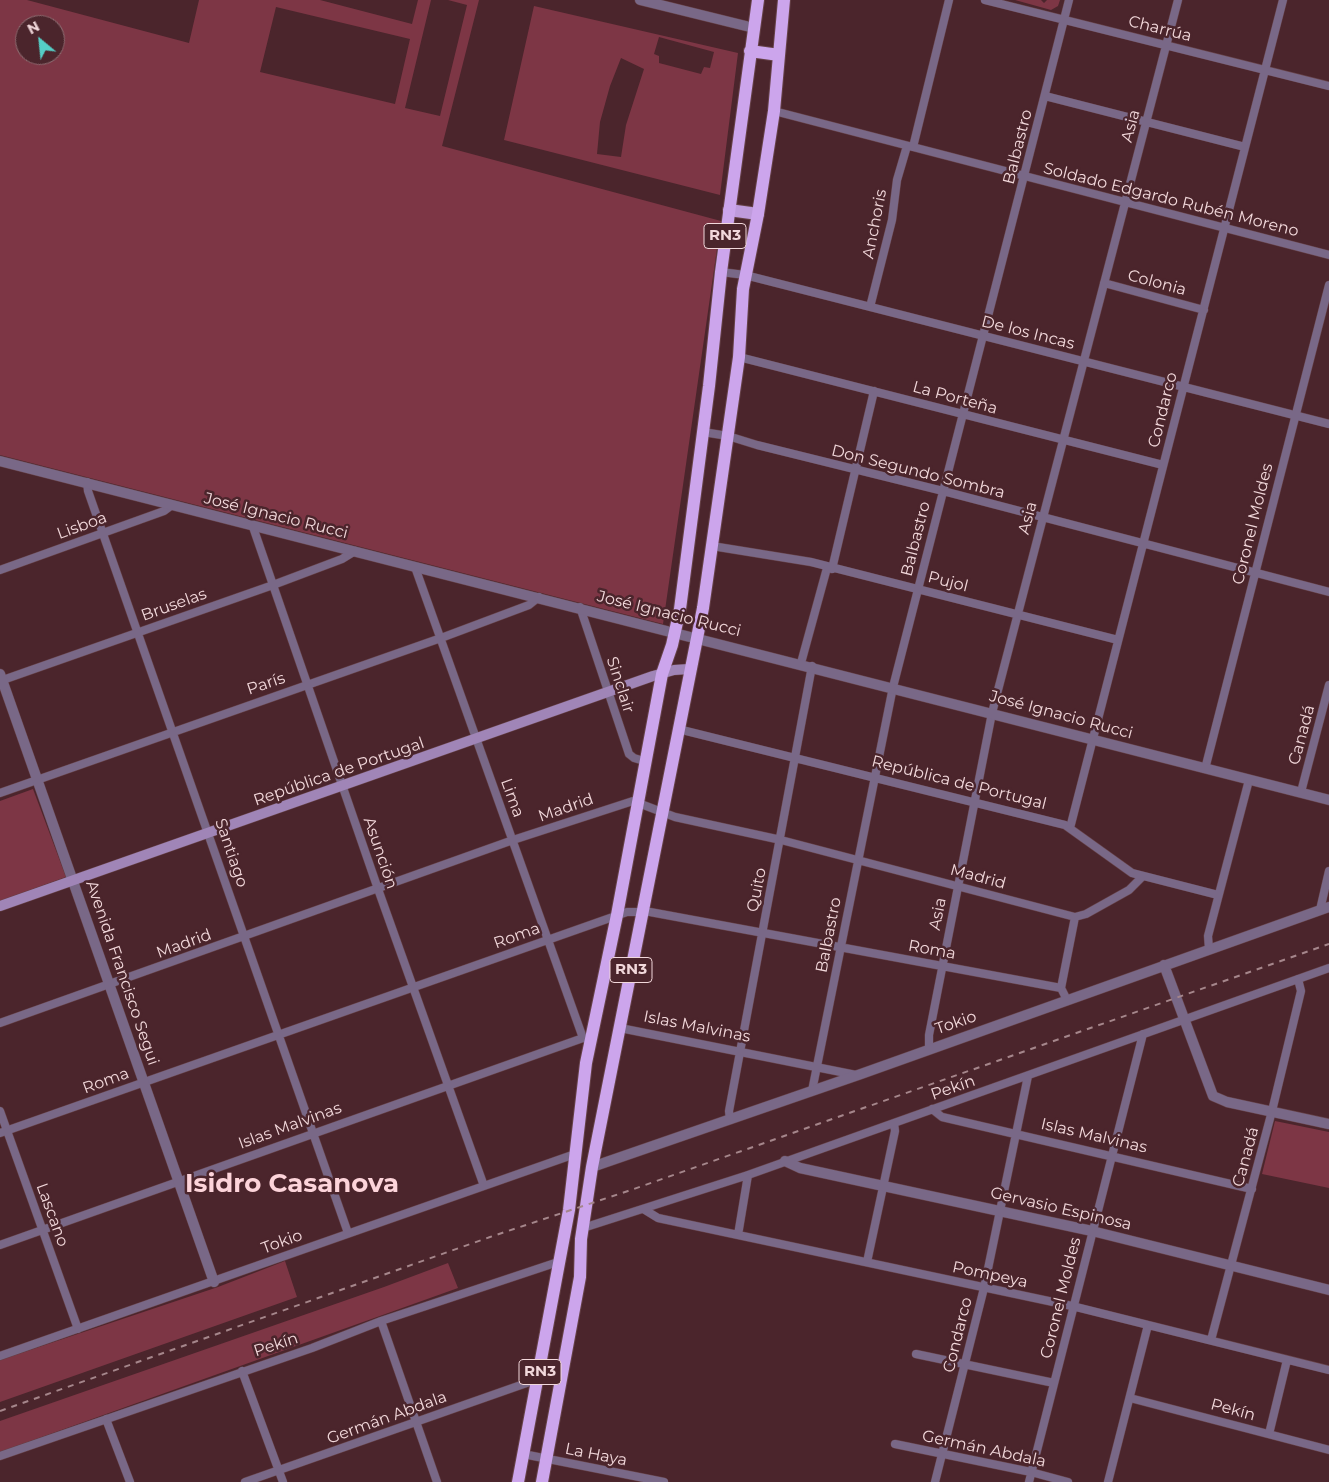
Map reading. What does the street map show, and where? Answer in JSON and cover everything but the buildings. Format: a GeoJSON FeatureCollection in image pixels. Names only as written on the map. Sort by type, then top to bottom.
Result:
{"type":"FeatureCollection","features":[{"type":"Feature","properties":{"kind":"highway","name":"RN3"},"geometry":{"type":"LineString","coordinates":[[518,1482],[561,1261],[574,1178],[587,1039],[617,915],[636,802],[662,674],[675,633],[705,432],[720,272],[758,0]]}},
{"type":"Feature","properties":{"kind":"highway","name":"RN3"},"geometry":{"type":"LineString","coordinates":[[542,1482],[580,1277],[583,1228],[592,1167],[689,669],[697,638],[739,357],[745,275],[758,214],[774,111],[784,0]]}},
{"type":"Feature","properties":{"kind":"highway"},"geometry":{"type":"LineString","coordinates":[[750,51],[779,55]]}},
{"type":"Feature","properties":{"kind":"main road"},"geometry":{"type":"LineString","coordinates":[[728,210],[758,214]]}},
{"type":"Feature","properties":{"kind":"main road","name":"República de Portugal"},"geometry":{"type":"LineString","coordinates":[[0,906],[608,692],[662,674],[689,669]]}},
{"type":"Feature","properties":{"kind":"street"},"geometry":{"type":"LineString","coordinates":[[640,0],[754,28]]}},
{"type":"Feature","properties":{"kind":"street","name":"Anchoris"},"geometry":{"type":"LineString","coordinates":[[870,307],[894,213],[897,180],[910,147],[949,0]]}},
{"type":"Feature","properties":{"kind":"street","name":"Charrúa"},"geometry":{"type":"LineString","coordinates":[[985,0],[1329,86]]}},
{"type":"Feature","properties":{"kind":"street","name":"Balbastro"},"geometry":{"type":"LineString","coordinates":[[812,1091],[892,687],[984,336],[1069,0]]}},
{"type":"Feature","properties":{"kind":"street","name":"Asia"},"geometry":{"type":"LineString","coordinates":[[928,1048],[942,966],[992,713],[1178,0]]}},
{"type":"Feature","properties":{"kind":"street","name":"Condarco"},"geometry":{"type":"LineString","coordinates":[[1070,828],[1283,0]]}},
{"type":"Feature","properties":{"kind":"street"},"geometry":{"type":"LineString","coordinates":[[1045,96],[1246,147]]}},
{"type":"Feature","properties":{"kind":"street","name":"Soldado Edgardo Rubén Moreno"},"geometry":{"type":"LineString","coordinates":[[774,111],[1329,255]]}},
{"type":"Feature","properties":{"kind":"street","name":"De los Incas"},"geometry":{"type":"LineString","coordinates":[[720,272],[745,275],[1329,424]]}},
{"type":"Feature","properties":{"kind":"street","name":"Colonia"},"geometry":{"type":"LineString","coordinates":[[1104,283],[1204,310]]}},
{"type":"Feature","properties":{"kind":"street","name":"Coronel Moldes"},"geometry":{"type":"LineString","coordinates":[[1205,769],[1329,285]]}},
{"type":"Feature","properties":{"kind":"street","name":"La Porteña"},"geometry":{"type":"LineString","coordinates":[[739,357],[1164,464]]}},
{"type":"Feature","properties":{"kind":"street"},"geometry":{"type":"LineString","coordinates":[[801,663],[830,568],[856,470],[874,391]]}},
{"type":"Feature","properties":{"kind":"street","name":"Don Segundo Sombra"},"geometry":{"type":"LineString","coordinates":[[705,432],[728,436],[943,491],[1329,592]]}},
{"type":"Feature","properties":{"kind":"street","name":"José Ignacio Rucci"},"geometry":{"type":"LineString","coordinates":[[0,460],[253,527],[801,663],[1329,800]]}},
{"type":"Feature","properties":{"kind":"street","name":"Santiago"},"geometry":{"type":"LineString","coordinates":[[87,482],[138,633],[315,1133],[348,1233]]}},
{"type":"Feature","properties":{"kind":"street","name":"Lisboa"},"geometry":{"type":"LineString","coordinates":[[0,570],[164,511],[172,505]]}},
{"type":"Feature","properties":{"kind":"street","name":"Asunción"},"geometry":{"type":"LineString","coordinates":[[253,527],[342,787],[484,1186]]}},
{"type":"Feature","properties":{"kind":"street","name":"Pujol"},"geometry":{"type":"LineString","coordinates":[[712,546],[811,562],[1118,640]]}},
{"type":"Feature","properties":{"kind":"street","name":"Bruselas"},"geometry":{"type":"LineString","coordinates":[[1,678],[138,633],[273,585],[342,559],[355,551]]}},
{"type":"Feature","properties":{"kind":"street","name":"Lima"},"geometry":{"type":"LineString","coordinates":[[415,567],[548,940],[587,1039]]}},
{"type":"Feature","properties":{"kind":"street","name":"París"},"geometry":{"type":"LineString","coordinates":[[0,793],[441,638],[529,605],[539,597]]}},
{"type":"Feature","properties":{"kind":"street","name":"Sinclair"},"geometry":{"type":"LineString","coordinates":[[580,607],[629,754],[634,758],[644,761]]}},
{"type":"Feature","properties":{"kind":"street","name":"Quito"},"geometry":{"type":"LineString","coordinates":[[730,1120],[741,1050],[812,666]]}},
{"type":"Feature","properties":{"kind":"street","name":"Avenida Francisco Segui"},"geometry":{"type":"LineString","coordinates":[[1,678],[74,880],[214,1282]]}},
{"type":"Feature","properties":{"kind":"street","name":"Canadá"},"geometry":{"type":"LineString","coordinates":[[1301,792],[1329,685]]}},
{"type":"Feature","properties":{"kind":"street","name":"República de Portugal"},"geometry":{"type":"LineString","coordinates":[[678,729],[974,801],[1070,828],[1122,868],[1143,876],[1218,895]]}},
{"type":"Feature","properties":{"kind":"street"},"geometry":{"type":"LineString","coordinates":[[1209,949],[1208,936],[1249,780]]}},
{"type":"Feature","properties":{"kind":"street","name":"Madrid"},"geometry":{"type":"LineString","coordinates":[[0,1023],[513,840],[628,802],[636,802],[661,813],[857,859],[1075,917]]}},
{"type":"Feature","properties":{"kind":"street"},"geometry":{"type":"LineString","coordinates":[[1324,908],[1329,871]]}},
{"type":"Feature","properties":{"kind":"street"},"geometry":{"type":"LineString","coordinates":[[1067,1000],[1060,988],[1075,917],[1086,914],[1129,890],[1143,876]]}},
{"type":"Feature","properties":{"kind":"street","name":"Tokio"},"geometry":{"type":"LineString","coordinates":[[592,1167],[812,1091],[1324,908]]}},
{"type":"Feature","properties":{"kind":"street","name":"Roma"},"geometry":{"type":"LineString","coordinates":[[3,1132],[617,915],[642,911],[841,946],[1060,988]]}},
{"type":"Feature","properties":{"kind":"street"},"geometry":{"type":"LineString","coordinates":[[1164,965],[1213,1096],[1226,1102],[1329,1124]]}},
{"type":"Feature","properties":{"kind":"street","name":"Pekín"},"geometry":{"type":"LineString","coordinates":[[583,1228],[645,1210],[748,1175],[1329,968]]}},
{"type":"Feature","properties":{"kind":"street","name":"Canadá"},"geometry":{"type":"LineString","coordinates":[[1211,1340],[1272,1112],[1301,991],[1298,979]]}},
{"type":"Feature","properties":{"kind":"street","name":"Islas Malvinas"},"geometry":{"type":"LineString","coordinates":[[620,1028],[741,1050],[856,1075]]}},
{"type":"Feature","properties":{"kind":"street","name":"Coronel Moldes"},"geometry":{"type":"LineString","coordinates":[[1029,1482],[1072,1306],[1143,1034]]}},
{"type":"Feature","properties":{"kind":"street","name":"Islas Malvinas"},"geometry":{"type":"LineString","coordinates":[[0,1245],[587,1039]]}},
{"type":"Feature","properties":{"kind":"street","name":"Condarco"},"geometry":{"type":"LineString","coordinates":[[935,1482],[984,1288],[1028,1076]]}},
{"type":"Feature","properties":{"kind":"street","name":"Islas Malvinas"},"geometry":{"type":"LineString","coordinates":[[932,1109],[942,1117],[1252,1189]]}},
{"type":"Feature","properties":{"kind":"street","name":"Lascano"},"geometry":{"type":"LineString","coordinates":[[0,1110],[3,1132],[42,1230],[78,1329]]}},
{"type":"Feature","properties":{"kind":"street"},"geometry":{"type":"LineString","coordinates":[[867,1262],[895,1131],[894,1123]]}},
{"type":"Feature","properties":{"kind":"street","name":"Tokio"},"geometry":{"type":"LineString","coordinates":[[0,1356],[575,1154]]}},
{"type":"Feature","properties":{"kind":"street","name":"Gervasio Espinosa"},"geometry":{"type":"LineString","coordinates":[[785,1161],[800,1168],[1092,1231],[1329,1290]]}},
{"type":"Feature","properties":{"kind":"street"},"geometry":{"type":"LineString","coordinates":[[738,1235],[748,1175]]}},
{"type":"Feature","properties":{"kind":"street","name":"Pompeya"},"geometry":{"type":"LineString","coordinates":[[645,1210],[658,1218],[1072,1306],[1329,1370]]}},
{"type":"Feature","properties":{"kind":"street","name":"Pekín"},"geometry":{"type":"LineString","coordinates":[[0,1456],[381,1321],[561,1261]]}},
{"type":"Feature","properties":{"kind":"street"},"geometry":{"type":"LineString","coordinates":[[381,1321],[437,1482]]}},
{"type":"Feature","properties":{"kind":"street"},"geometry":{"type":"LineString","coordinates":[[1108,1482],[1148,1325]]}},
{"type":"Feature","properties":{"kind":"street"},"geometry":{"type":"LineString","coordinates":[[916,1354],[1054,1383]]}},
{"type":"Feature","properties":{"kind":"street"},"geometry":{"type":"LineString","coordinates":[[1269,1434],[1287,1360]]}},
{"type":"Feature","properties":{"kind":"street"},"geometry":{"type":"LineString","coordinates":[[242,1371],[283,1482]]}},
{"type":"Feature","properties":{"kind":"street","name":"Germán Abdala"},"geometry":{"type":"LineString","coordinates":[[246,1482],[538,1379]]}},
{"type":"Feature","properties":{"kind":"street","name":"Pekín"},"geometry":{"type":"LineString","coordinates":[[1130,1398],[1329,1450]]}},
{"type":"Feature","properties":{"kind":"street"},"geometry":{"type":"LineString","coordinates":[[106,1419],[130,1482]]}},
{"type":"Feature","properties":{"kind":"street","name":"Germán Abdala"},"geometry":{"type":"LineString","coordinates":[[895,1444],[1031,1472],[1068,1482]]}},
{"type":"Feature","properties":{"kind":"street","name":"La Haya"},"geometry":{"type":"LineString","coordinates":[[523,1454],[664,1482]]}},
{"type":"Feature","properties":{"kind":"shaded area"},"geometry":{"type":"Polygon","coordinates":[[[0,0],[27,0],[189,43],[199,0],[320,0],[412,24],[418,0],[431,0],[405,108],[440,116],[467,5],[448,0],[479,0],[442,146],[721,221],[663,624],[0,455],[0,0]],[[276,7],[260,72],[395,104],[410,39],[276,7]]]}},
{"type":"Feature","properties":{"kind":"shaded area"},"geometry":{"type":"Polygon","coordinates":[[[1015,0],[1041,0],[1044,3],[1047,0],[1060,0],[1058,6],[1051,10],[1015,0]]]}},
{"type":"Feature","properties":{"kind":"shaded area"},"geometry":{"type":"Polygon","coordinates":[[[534,6],[738,53],[720,195],[504,140],[534,6]],[[659,37],[654,54],[659,56],[659,63],[701,74],[704,67],[710,68],[714,52],[659,37]],[[621,58],[610,86],[600,122],[597,154],[621,157],[626,125],[644,69],[621,58]]]}},
{"type":"Feature","properties":{"kind":"shaded area"},"geometry":{"type":"Polygon","coordinates":[[[33,789],[66,877],[0,901],[0,801],[33,789]]]}},
{"type":"Feature","properties":{"kind":"shaded area"},"geometry":{"type":"Polygon","coordinates":[[[1275,1121],[1329,1132],[1329,1188],[1262,1174],[1275,1121]]]}},
{"type":"Feature","properties":{"kind":"shaded area"},"geometry":{"type":"Polygon","coordinates":[[[285,1261],[297,1297],[0,1402],[0,1360],[218,1287],[285,1261]]]}},
{"type":"Feature","properties":{"kind":"shaded area"},"geometry":{"type":"Polygon","coordinates":[[[448,1263],[458,1288],[0,1452],[0,1421],[448,1263]]]}},
{"type":"Feature","properties":{"kind":"railway"},"geometry":{"type":"LineString","coordinates":[[0,1411],[490,1237],[628,1191],[1329,944]]}},
{"type":"Feature","properties":{"kind":"district","name":"Isidro Casanova"},"geometry":{"type":"Point","coordinates":[292,1184]}}]}
